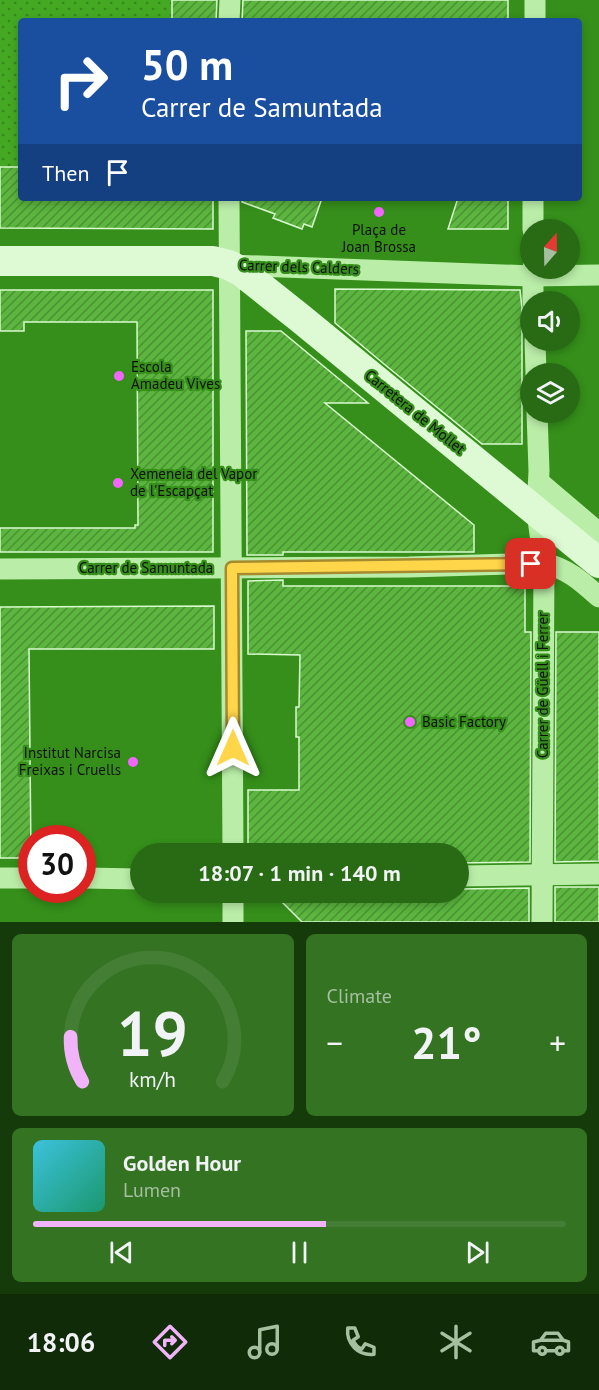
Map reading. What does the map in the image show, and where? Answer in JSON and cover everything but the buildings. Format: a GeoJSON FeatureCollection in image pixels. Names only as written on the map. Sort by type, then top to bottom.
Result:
{"type":"FeatureCollection","features":[{"type":"Feature","properties":{"kind":"main road","name":"Carrer dels Calders"},"geometry":{"type":"LineString","coordinates":[[0,261],[213,261],[229,265]]}},
{"type":"Feature","properties":{"kind":"main road","name":"Carretera de Mollet"},"geometry":{"type":"LineString","coordinates":[[229,265],[254,281],[300,318],[599,563]]}},
{"type":"Feature","properties":{"kind":"street"},"geometry":{"type":"LineString","coordinates":[[229,18],[230,0]]}},
{"type":"Feature","properties":{"kind":"street"},"geometry":{"type":"LineString","coordinates":[[535,0],[535,18]]}},
{"type":"Feature","properties":{"kind":"street"},"geometry":{"type":"LineString","coordinates":[[229,201],[233,843]]}},
{"type":"Feature","properties":{"kind":"street"},"geometry":{"type":"LineString","coordinates":[[533,201],[533,219]]}},
{"type":"Feature","properties":{"kind":"street","name":"Carrer dels Calders"},"geometry":{"type":"LineString","coordinates":[[229,265],[520,272]]}},
{"type":"Feature","properties":{"kind":"street","name":"Carrer dels Calders"},"geometry":{"type":"LineString","coordinates":[[580,274],[599,275]]}},
{"type":"Feature","properties":{"kind":"street","name":"Carrer de Güell i Ferrer"},"geometry":{"type":"LineString","coordinates":[[537,423],[539,482],[537,512],[544,563],[542,922]]}},
{"type":"Feature","properties":{"kind":"street"},"geometry":{"type":"LineString","coordinates":[[539,482],[599,533]]}},
{"type":"Feature","properties":{"kind":"street"},"geometry":{"type":"LineString","coordinates":[[544,563],[573,575],[599,597]]}},
{"type":"Feature","properties":{"kind":"street","name":"Carrer de Samuntada"},"geometry":{"type":"LineString","coordinates":[[0,569],[453,566],[544,563]]}},
{"type":"Feature","properties":{"kind":"street"},"geometry":{"type":"LineString","coordinates":[[469,876],[599,874]]}},
{"type":"Feature","properties":{"kind":"street"},"geometry":{"type":"LineString","coordinates":[[0,878],[18,878]]}},
{"type":"Feature","properties":{"kind":"street"},"geometry":{"type":"LineString","coordinates":[[96,878],[130,879]]}},
{"type":"Feature","properties":{"kind":"street"},"geometry":{"type":"LineString","coordinates":[[233,903],[233,922]]}},
{"type":"Feature","properties":{"kind":"green space"},"geometry":{"type":"Polygon","coordinates":[[[0,0],[172,0],[172,18],[18,18],[18,167],[0,167],[0,0]]]}},
{"type":"Feature","properties":{"kind":"place","name":"Plaça de Joan Brossa"},"geometry":{"type":"Point","coordinates":[379,212]}},
{"type":"Feature","properties":{"kind":"place","name":"Escola Amadeu Vives"},"geometry":{"type":"Point","coordinates":[119,376]}},
{"type":"Feature","properties":{"kind":"place","name":"Xemeneia del Vapor de l'Escapçat"},"geometry":{"type":"Point","coordinates":[118,483]}},
{"type":"Feature","properties":{"kind":"place","name":"Basic Factory"},"geometry":{"type":"Point","coordinates":[410,722]}},
{"type":"Feature","properties":{"kind":"place","name":"Institut Narcisa Freixas i Cruells"},"geometry":{"type":"Point","coordinates":[133,762]}},
{"type":"Feature","properties":{"kind":"route"},"geometry":{"type":"LineString","coordinates":[[233,748],[232,568],[531,564]]}}]}
